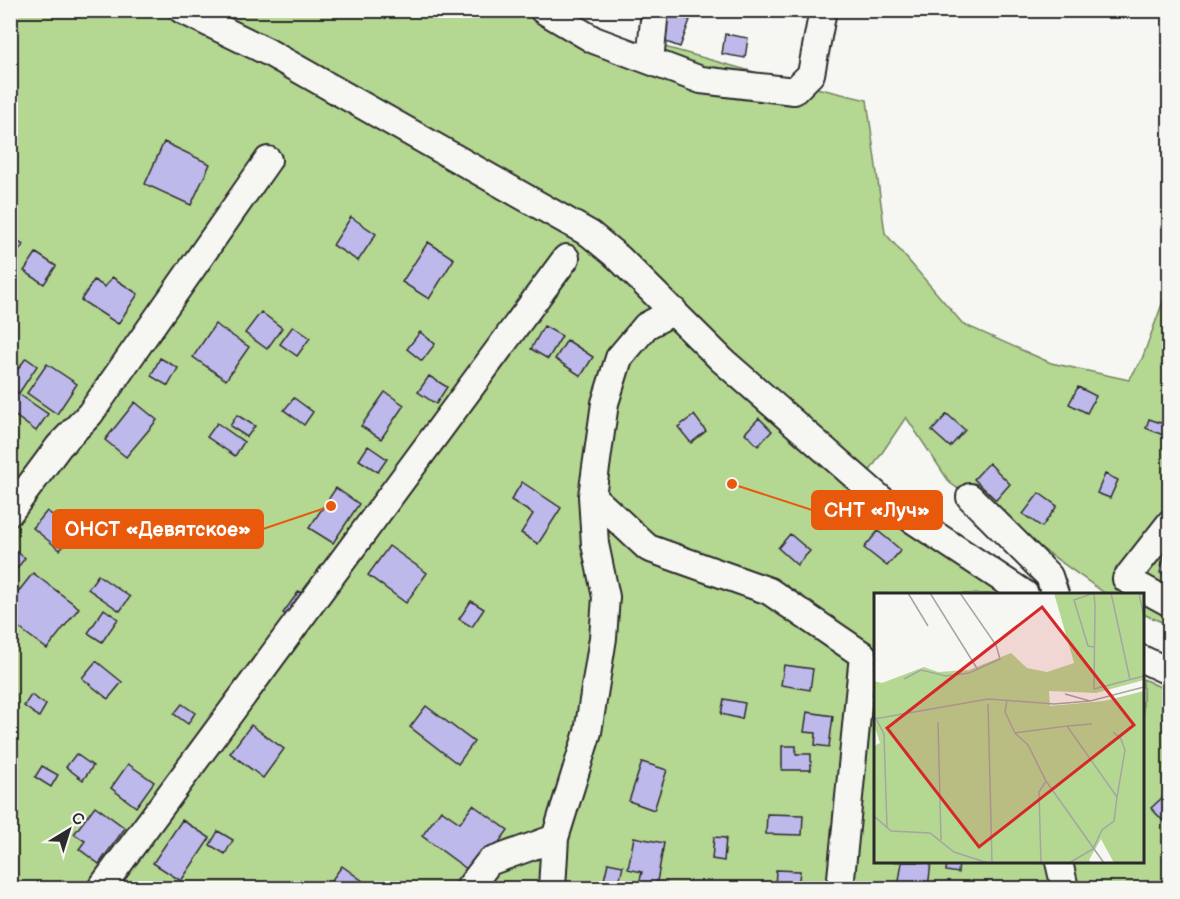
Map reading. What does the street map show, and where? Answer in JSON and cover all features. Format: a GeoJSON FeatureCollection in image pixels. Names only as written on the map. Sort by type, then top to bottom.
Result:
{"type":"FeatureCollection","features":[{"type":"Feature","properties":{"kind":"street"},"geometry":{"type":"LineString","coordinates":[[182,10],[268,52],[577,225],[604,244],[722,360],[881,499],[1023,593]]}},
{"type":"Feature","properties":{"kind":"street"},"geometry":{"type":"LineString","coordinates":[[543,10],[594,40],[701,80],[794,91],[812,74],[823,10]]}},
{"type":"Feature","properties":{"kind":"street"},"geometry":{"type":"LineString","coordinates":[[650,61],[655,10]]}},
{"type":"Feature","properties":{"kind":"street"},"geometry":{"type":"LineString","coordinates":[[10,512],[59,446],[90,414],[268,160]]}},
{"type":"Feature","properties":{"kind":"street"},"geometry":{"type":"LineString","coordinates":[[101,888],[566,258]]}},
{"type":"Feature","properties":{"kind":"street"},"geometry":{"type":"LineString","coordinates":[[552,888],[555,838],[588,732],[603,638],[606,597],[594,544],[592,496],[605,403],[619,358],[646,327],[674,311]]}},
{"type":"Feature","properties":{"kind":"street"},"geometry":{"type":"LineString","coordinates":[[592,496],[648,548],[769,591],[869,659],[840,888]]}},
{"type":"Feature","properties":{"kind":"street"},"geometry":{"type":"LineString","coordinates":[[970,497],[1049,576],[1055,593]]}},
{"type":"Feature","properties":{"kind":"street"},"geometry":{"type":"LineString","coordinates":[[1170,523],[1126,579],[1170,603]]}},
{"type":"Feature","properties":{"kind":"street"},"geometry":{"type":"LineString","coordinates":[[1144,659],[1170,672]]}},
{"type":"Feature","properties":{"kind":"street"},"geometry":{"type":"LineString","coordinates":[[469,888],[489,862],[555,838]]}},
{"type":"Feature","properties":{"kind":"street"},"geometry":{"type":"LineString","coordinates":[[1059,863],[1065,888]]}},
{"type":"Feature","properties":{"kind":"green space"},"geometry":{"type":"Polygon","coordinates":[[[10,11],[571,11],[605,31],[631,40],[867,100],[885,233],[963,324],[1051,363],[1129,380],[1142,359],[1169,285],[1169,625],[1144,614],[1144,593],[1105,593],[950,483],[906,417],[853,496],[1004,593],[874,593],[874,863],[1144,863],[1144,679],[1169,691],[1169,888],[11,888],[10,11]]]}},
{"type":"Feature","properties":{"kind":"building"},"geometry":{"type":"Polygon","coordinates":[[[665,11],[690,20],[680,47],[655,38],[665,11]]]}},
{"type":"Feature","properties":{"kind":"building"},"geometry":{"type":"Polygon","coordinates":[[[725,34],[748,38],[745,58],[722,54],[725,34]]]}},
{"type":"Feature","properties":{"kind":"building"},"geometry":{"type":"Polygon","coordinates":[[[164,142],[210,164],[191,205],[145,184],[164,142]]]}},
{"type":"Feature","properties":{"kind":"building"},"geometry":{"type":"Polygon","coordinates":[[[351,217],[376,234],[358,261],[333,245],[351,217]]]}},
{"type":"Feature","properties":{"kind":"building"},"geometry":{"type":"Polygon","coordinates":[[[10,236],[23,245],[14,258],[10,256],[10,236]]]}},
{"type":"Feature","properties":{"kind":"building"},"geometry":{"type":"Polygon","coordinates":[[[428,242],[454,259],[429,299],[402,282],[428,242]]]}},
{"type":"Feature","properties":{"kind":"building"},"geometry":{"type":"Polygon","coordinates":[[[36,253],[56,266],[44,284],[24,271],[36,253]]]}},
{"type":"Feature","properties":{"kind":"building"},"geometry":{"type":"Polygon","coordinates":[[[112,277],[138,294],[118,324],[81,300],[94,280],[105,287],[112,277]]]}},
{"type":"Feature","properties":{"kind":"building"},"geometry":{"type":"Polygon","coordinates":[[[261,312],[282,328],[267,349],[245,333],[261,312]]]}},
{"type":"Feature","properties":{"kind":"building"},"geometry":{"type":"Polygon","coordinates":[[[215,324],[249,347],[226,380],[193,357],[215,324]]]}},
{"type":"Feature","properties":{"kind":"building"},"geometry":{"type":"Polygon","coordinates":[[[293,326],[310,338],[297,356],[280,344],[293,326]]]}},
{"type":"Feature","properties":{"kind":"building"},"geometry":{"type":"Polygon","coordinates":[[[544,326],[562,336],[548,359],[531,349],[544,326]]]}},
{"type":"Feature","properties":{"kind":"building"},"geometry":{"type":"Polygon","coordinates":[[[420,332],[435,344],[422,361],[407,349],[420,332]]]}},
{"type":"Feature","properties":{"kind":"building"},"geometry":{"type":"Polygon","coordinates":[[[567,340],[593,357],[581,376],[555,359],[567,340]]]}},
{"type":"Feature","properties":{"kind":"building"},"geometry":{"type":"Polygon","coordinates":[[[26,358],[37,366],[19,393],[10,388],[10,380],[26,358]]]}},
{"type":"Feature","properties":{"kind":"building"},"geometry":{"type":"Polygon","coordinates":[[[160,358],[178,368],[168,386],[151,376],[160,358]]]}},
{"type":"Feature","properties":{"kind":"building"},"geometry":{"type":"Polygon","coordinates":[[[47,364],[77,384],[57,414],[27,393],[47,364]]]}},
{"type":"Feature","properties":{"kind":"building"},"geometry":{"type":"Polygon","coordinates":[[[429,376],[447,387],[436,404],[418,392],[429,376]]]}},
{"type":"Feature","properties":{"kind":"building"},"geometry":{"type":"Polygon","coordinates":[[[1078,387],[1096,396],[1087,413],[1069,404],[1078,387]]]}},
{"type":"Feature","properties":{"kind":"building"},"geometry":{"type":"Polygon","coordinates":[[[10,388],[48,414],[36,431],[10,412],[10,388]]]}},
{"type":"Feature","properties":{"kind":"building"},"geometry":{"type":"Polygon","coordinates":[[[385,392],[404,405],[381,439],[361,426],[385,392]]]}},
{"type":"Feature","properties":{"kind":"building"},"geometry":{"type":"Polygon","coordinates":[[[294,398],[313,412],[304,425],[284,410],[294,398]]]}},
{"type":"Feature","properties":{"kind":"building"},"geometry":{"type":"Polygon","coordinates":[[[135,402],[157,420],[126,457],[105,440],[135,402]]]}},
{"type":"Feature","properties":{"kind":"building"},"geometry":{"type":"Polygon","coordinates":[[[947,414],[965,430],[950,447],[932,431],[947,414]]]}},
{"type":"Feature","properties":{"kind":"building"},"geometry":{"type":"Polygon","coordinates":[[[237,415],[255,426],[247,437],[230,426],[237,415]]]}},
{"type":"Feature","properties":{"kind":"building"},"geometry":{"type":"Polygon","coordinates":[[[694,415],[706,431],[691,443],[678,427],[694,415]]]}},
{"type":"Feature","properties":{"kind":"building"},"geometry":{"type":"Polygon","coordinates":[[[759,418],[772,431],[758,446],[745,433],[759,418]]]}},
{"type":"Feature","properties":{"kind":"building"},"geometry":{"type":"Polygon","coordinates":[[[1149,419],[1167,425],[1163,435],[1146,428],[1149,419]]]}},
{"type":"Feature","properties":{"kind":"building"},"geometry":{"type":"Polygon","coordinates":[[[217,423],[244,442],[235,456],[207,437],[217,423]]]}},
{"type":"Feature","properties":{"kind":"building"},"geometry":{"type":"Polygon","coordinates":[[[368,446],[387,459],[378,472],[359,460],[368,446]]]}},
{"type":"Feature","properties":{"kind":"building"},"geometry":{"type":"Polygon","coordinates":[[[989,463],[1010,484],[996,500],[974,479],[989,463]]]}},
{"type":"Feature","properties":{"kind":"building"},"geometry":{"type":"Polygon","coordinates":[[[1105,474],[1118,480],[1110,498],[1097,493],[1105,474]]]}},
{"type":"Feature","properties":{"kind":"building"},"geometry":{"type":"Polygon","coordinates":[[[522,482],[561,508],[538,544],[521,533],[533,514],[511,500],[522,482]]]}},
{"type":"Feature","properties":{"kind":"building"},"geometry":{"type":"Polygon","coordinates":[[[336,488],[359,504],[333,543],[309,528],[336,488]]]}},
{"type":"Feature","properties":{"kind":"building"},"geometry":{"type":"Polygon","coordinates":[[[1039,493],[1057,506],[1042,527],[1023,514],[1039,493]]]}},
{"type":"Feature","properties":{"kind":"building"},"geometry":{"type":"Polygon","coordinates":[[[47,511],[74,532],[60,550],[33,528],[47,511]]]}},
{"type":"Feature","properties":{"kind":"building"},"geometry":{"type":"Polygon","coordinates":[[[878,531],[901,550],[887,566],[864,548],[878,531]]]}},
{"type":"Feature","properties":{"kind":"building"},"geometry":{"type":"Polygon","coordinates":[[[790,534],[810,551],[797,565],[778,548],[790,534]]]}},
{"type":"Feature","properties":{"kind":"building"},"geometry":{"type":"Polygon","coordinates":[[[389,546],[427,573],[406,603],[368,575],[389,546]]]}},
{"type":"Feature","properties":{"kind":"building"},"geometry":{"type":"Polygon","coordinates":[[[10,547],[25,558],[10,578],[10,547]]]}},
{"type":"Feature","properties":{"kind":"building"},"geometry":{"type":"Polygon","coordinates":[[[1165,553],[1170,555],[1170,575],[1160,573],[1165,553]]]}},
{"type":"Feature","properties":{"kind":"building"},"geometry":{"type":"Polygon","coordinates":[[[33,573],[79,608],[47,649],[10,621],[10,602],[33,573]]]}},
{"type":"Feature","properties":{"kind":"building"},"geometry":{"type":"Polygon","coordinates":[[[98,575],[130,597],[120,611],[88,589],[98,575]]]}},
{"type":"Feature","properties":{"kind":"building"},"geometry":{"type":"Polygon","coordinates":[[[299,591],[307,597],[292,619],[283,613],[299,591]]]}},
{"type":"Feature","properties":{"kind":"building"},"geometry":{"type":"Polygon","coordinates":[[[471,601],[484,609],[472,627],[459,619],[471,601]]]}},
{"type":"Feature","properties":{"kind":"building"},"geometry":{"type":"Polygon","coordinates":[[[104,609],[118,619],[102,642],[88,633],[104,609]]]}},
{"type":"Feature","properties":{"kind":"building"},"geometry":{"type":"Polygon","coordinates":[[[96,661],[122,682],[108,699],[82,678],[96,661]]]}},
{"type":"Feature","properties":{"kind":"building"},"geometry":{"type":"Polygon","coordinates":[[[784,665],[813,669],[810,690],[781,685],[784,665]]]}},
{"type":"Feature","properties":{"kind":"building"},"geometry":{"type":"Polygon","coordinates":[[[31,695],[46,705],[39,717],[24,706],[31,695]]]}},
{"type":"Feature","properties":{"kind":"building"},"geometry":{"type":"Polygon","coordinates":[[[724,699],[745,703],[742,719],[721,714],[724,699]]]}},
{"type":"Feature","properties":{"kind":"building"},"geometry":{"type":"Polygon","coordinates":[[[182,704],[195,713],[188,724],[174,714],[182,704]]]}},
{"type":"Feature","properties":{"kind":"building"},"geometry":{"type":"Polygon","coordinates":[[[426,706],[474,742],[458,764],[410,727],[426,706]]]}},
{"type":"Feature","properties":{"kind":"building"},"geometry":{"type":"Polygon","coordinates":[[[807,712],[833,716],[829,747],[815,745],[816,733],[804,732],[807,712]]]}},
{"type":"Feature","properties":{"kind":"building"},"geometry":{"type":"Polygon","coordinates":[[[251,725],[284,749],[263,778],[230,753],[251,725]]]}},
{"type":"Feature","properties":{"kind":"building"},"geometry":{"type":"Polygon","coordinates":[[[782,746],[796,746],[796,754],[811,754],[811,770],[782,770],[782,746]]]}},
{"type":"Feature","properties":{"kind":"building"},"geometry":{"type":"Polygon","coordinates":[[[76,754],[93,766],[83,780],[66,767],[76,754]]]}},
{"type":"Feature","properties":{"kind":"building"},"geometry":{"type":"Polygon","coordinates":[[[642,762],[667,770],[654,810],[629,801],[642,762]]]}},
{"type":"Feature","properties":{"kind":"building"},"geometry":{"type":"Polygon","coordinates":[[[128,764],[154,782],[136,807],[111,788],[128,764]]]}},
{"type":"Feature","properties":{"kind":"building"},"geometry":{"type":"Polygon","coordinates":[[[42,766],[58,775],[51,787],[35,777],[42,766]]]}},
{"type":"Feature","properties":{"kind":"building"},"geometry":{"type":"Polygon","coordinates":[[[1164,796],[1170,802],[1170,821],[1166,824],[1151,808],[1164,796]]]}},
{"type":"Feature","properties":{"kind":"building"},"geometry":{"type":"Polygon","coordinates":[[[473,805],[508,830],[475,875],[422,836],[441,810],[460,823],[473,805]]]}},
{"type":"Feature","properties":{"kind":"building"},"geometry":{"type":"Polygon","coordinates":[[[95,806],[125,828],[99,864],[79,849],[85,841],[74,834],[95,806]]]}},
{"type":"Feature","properties":{"kind":"building"},"geometry":{"type":"Polygon","coordinates":[[[767,814],[803,815],[802,835],[766,834],[767,814]]]}},
{"type":"Feature","properties":{"kind":"building"},"geometry":{"type":"Polygon","coordinates":[[[182,820],[210,838],[181,881],[153,863],[182,820]]]}},
{"type":"Feature","properties":{"kind":"building"},"geometry":{"type":"Polygon","coordinates":[[[218,831],[233,840],[225,854],[210,845],[218,831]]]}},
{"type":"Feature","properties":{"kind":"building"},"geometry":{"type":"Polygon","coordinates":[[[634,837],[664,843],[656,887],[639,884],[642,872],[628,869],[634,837]]]}},
{"type":"Feature","properties":{"kind":"building"},"geometry":{"type":"Polygon","coordinates":[[[714,837],[726,838],[724,861],[712,859],[714,837]]]}},
{"type":"Feature","properties":{"kind":"building"},"geometry":{"type":"Polygon","coordinates":[[[608,863],[623,866],[619,883],[604,880],[608,863]]]}},
{"type":"Feature","properties":{"kind":"building"},"geometry":{"type":"Polygon","coordinates":[[[902,863],[931,863],[928,888],[898,888],[902,863]]]}},
{"type":"Feature","properties":{"kind":"building"},"geometry":{"type":"Polygon","coordinates":[[[947,863],[959,863],[958,873],[946,871],[947,863]]]}},
{"type":"Feature","properties":{"kind":"building"},"geometry":{"type":"Polygon","coordinates":[[[342,866],[367,884],[364,888],[326,888],[342,866]]]}},
{"type":"Feature","properties":{"kind":"building"},"geometry":{"type":"Polygon","coordinates":[[[776,870],[800,871],[798,888],[775,888],[776,870]]]}},
{"type":"Feature","properties":{"kind":"place","name":"СНТ «Луч»"},"geometry":{"type":"Point","coordinates":[732,484]}},
{"type":"Feature","properties":{"kind":"place","name":"ОНСТ «Девятское»"},"geometry":{"type":"Point","coordinates":[331,506]}}]}
